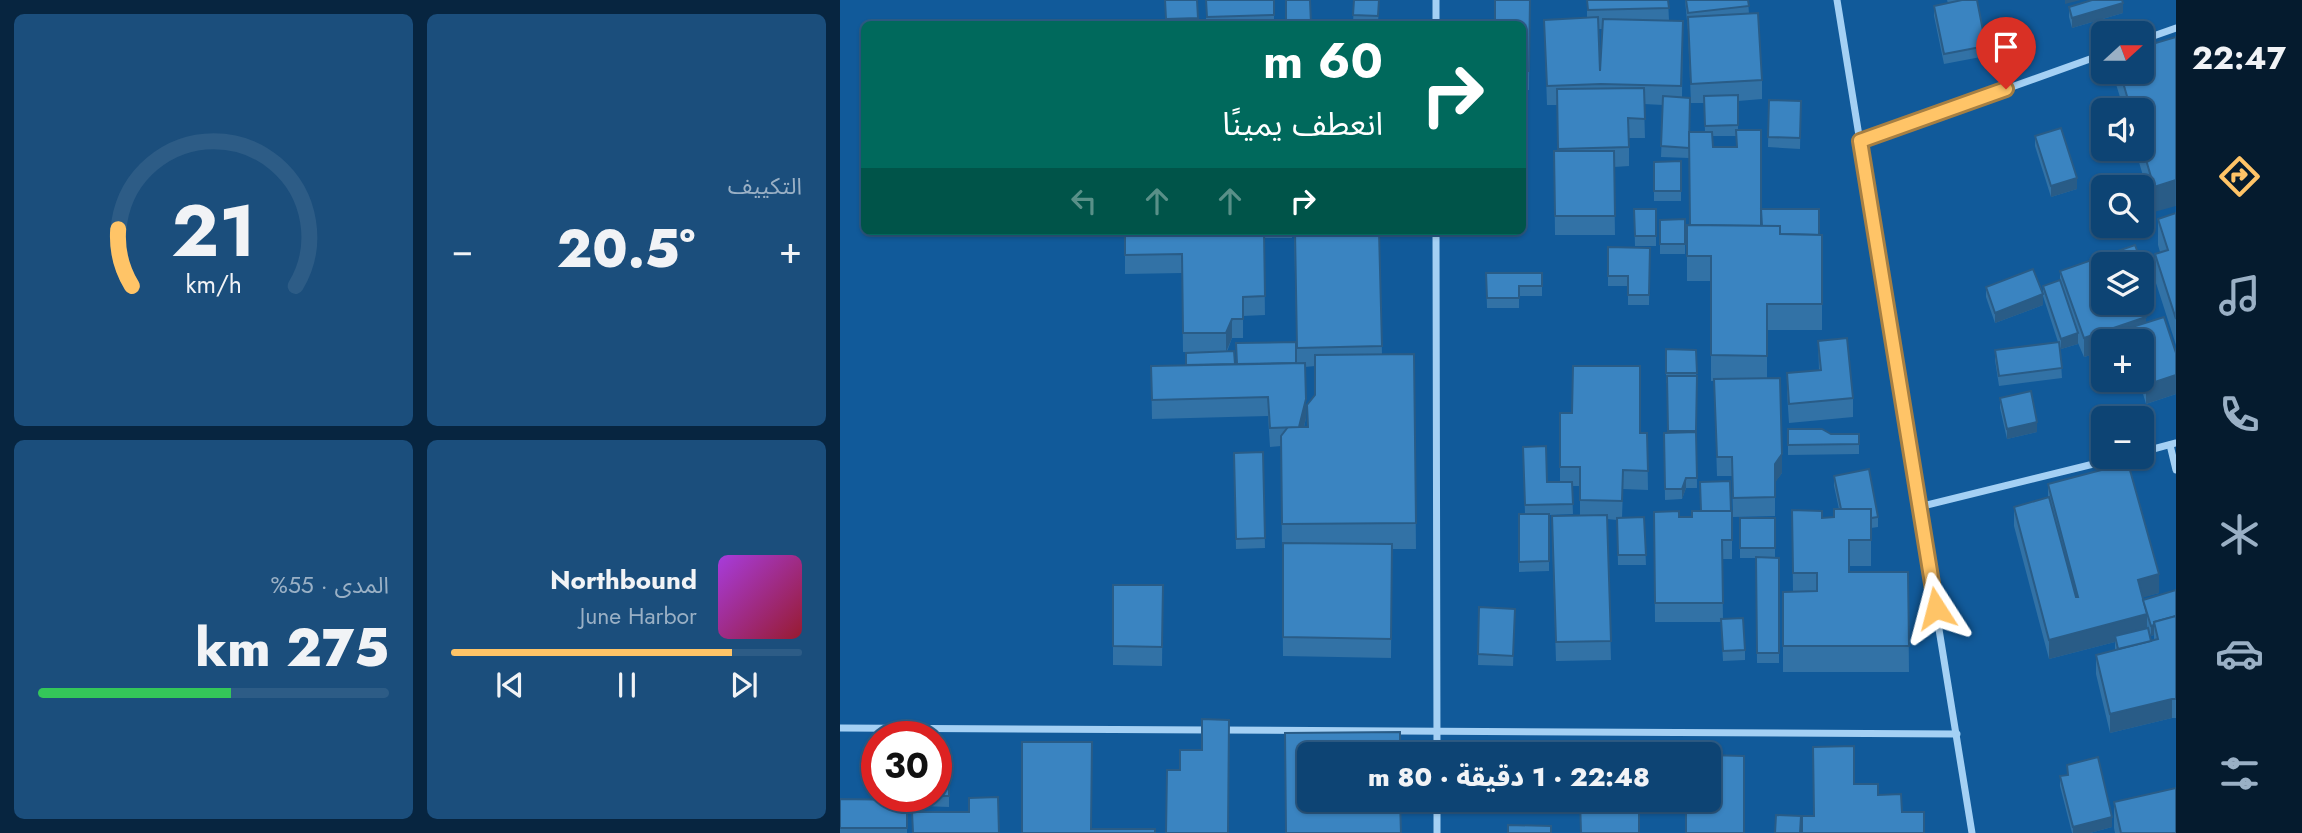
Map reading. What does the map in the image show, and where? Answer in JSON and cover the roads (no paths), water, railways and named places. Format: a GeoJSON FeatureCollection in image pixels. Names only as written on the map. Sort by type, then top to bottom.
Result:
{"type":"FeatureCollection","features":[{"type":"Feature","properties":{"kind":"street"},"geometry":{"type":"LineString","coordinates":[[1436,0],[1436,21]]}},
{"type":"Feature","properties":{"kind":"street"},"geometry":{"type":"LineString","coordinates":[[1837,0],[1972,833]]}},
{"type":"Feature","properties":{"kind":"street"},"geometry":{"type":"LineString","coordinates":[[2154,36],[2176,28]]}},
{"type":"Feature","properties":{"kind":"street"},"geometry":{"type":"LineString","coordinates":[[1860,141],[2091,59]]}},
{"type":"Feature","properties":{"kind":"street"},"geometry":{"type":"LineString","coordinates":[[1436,235],[1437,742]]}},
{"type":"Feature","properties":{"kind":"street"},"geometry":{"type":"LineString","coordinates":[[2154,449],[2173,444],[2176,470]]}},
{"type":"Feature","properties":{"kind":"street"},"geometry":{"type":"LineString","coordinates":[[1919,507],[2091,465]]}},
{"type":"Feature","properties":{"kind":"street"},"geometry":{"type":"LineString","coordinates":[[840,728],[1956,734]]}},
{"type":"Feature","properties":{"kind":"street"},"geometry":{"type":"LineString","coordinates":[[1437,812],[1437,833]]}}]}
